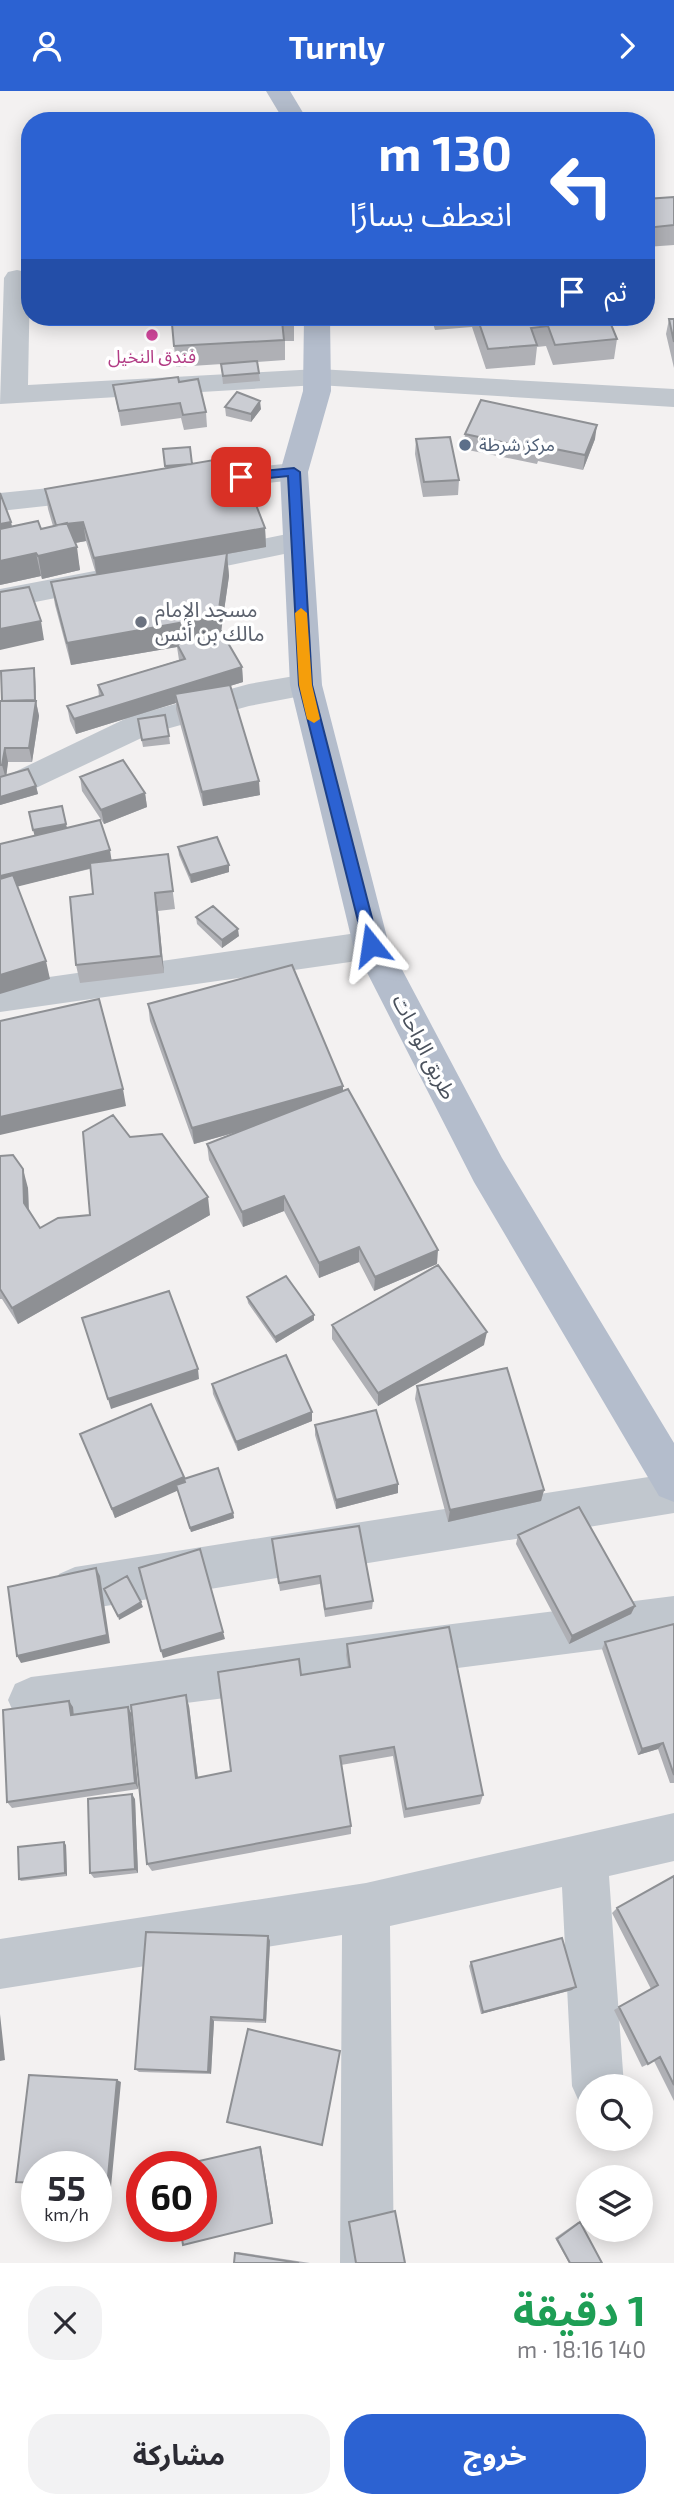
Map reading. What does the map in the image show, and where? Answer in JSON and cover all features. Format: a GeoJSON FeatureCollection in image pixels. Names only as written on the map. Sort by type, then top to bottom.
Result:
{"type":"FeatureCollection","features":[{"type":"Feature","properties":{"kind":"main road"},"geometry":{"type":"LineString","coordinates":[[278,91],[291,112]]}},
{"type":"Feature","properties":{"kind":"main road","name":"طريق الواحات"},"geometry":{"type":"LineString","coordinates":[[317,326],[317,391],[294,472],[306,685],[371,945],[488,1170],[674,1482]]}},
{"type":"Feature","properties":{"kind":"street"},"geometry":{"type":"LineString","coordinates":[[18,278],[7,395],[318,377],[674,398]]}},
{"type":"Feature","properties":{"kind":"street"},"geometry":{"type":"LineString","coordinates":[[160,485],[294,472]]}},
{"type":"Feature","properties":{"kind":"street"},"geometry":{"type":"LineString","coordinates":[[0,502],[120,490]]}},
{"type":"Feature","properties":{"kind":"street"},"geometry":{"type":"LineString","coordinates":[[0,599],[297,543]]}},
{"type":"Feature","properties":{"kind":"street"},"geometry":{"type":"LineString","coordinates":[[0,793],[142,724],[249,695],[306,685]]}},
{"type":"Feature","properties":{"kind":"street"},"geometry":{"type":"LineString","coordinates":[[0,998],[371,945]]}},
{"type":"Feature","properties":{"kind":"street"},"geometry":{"type":"LineString","coordinates":[[75,1589],[674,1493]]}},
{"type":"Feature","properties":{"kind":"street"},"geometry":{"type":"LineString","coordinates":[[31,1700],[674,1618]]}},
{"type":"Feature","properties":{"kind":"street"},"geometry":{"type":"LineString","coordinates":[[0,1964],[366,1907],[674,1837]]}},
{"type":"Feature","properties":{"kind":"street"},"geometry":{"type":"LineString","coordinates":[[584,1859],[597,2074]]}},
{"type":"Feature","properties":{"kind":"street"},"geometry":{"type":"LineString","coordinates":[[366,1907],[367,2263]]}},
{"type":"Feature","properties":{"kind":"building"},"geometry":{"type":"Polygon","coordinates":[[[674,197],[674,225],[655,227],[655,198],[674,197]]]}},
{"type":"Feature","properties":{"kind":"building"},"geometry":{"type":"Polygon","coordinates":[[[669,319],[674,319],[674,342],[669,319]]]}},
{"type":"Feature","properties":{"kind":"building"},"geometry":{"type":"Polygon","coordinates":[[[172,326],[283,326],[284,340],[174,346],[172,326]]]}},
{"type":"Feature","properties":{"kind":"building"},"geometry":{"type":"Polygon","coordinates":[[[480,326],[548,326],[531,328],[537,345],[488,349],[480,326]]]}},
{"type":"Feature","properties":{"kind":"building"},"geometry":{"type":"Polygon","coordinates":[[[548,326],[612,326],[617,339],[555,345],[548,326]]]}},
{"type":"Feature","properties":{"kind":"building"},"geometry":{"type":"Polygon","coordinates":[[[257,361],[259,373],[223,376],[221,364],[257,361]]]}},
{"type":"Feature","properties":{"kind":"building"},"geometry":{"type":"Polygon","coordinates":[[[178,377],[179,382],[198,379],[206,412],[183,415],[180,403],[119,411],[113,385],[178,377]]]}},
{"type":"Feature","properties":{"kind":"building"},"geometry":{"type":"Polygon","coordinates":[[[237,392],[260,401],[251,414],[225,407],[237,392]]]}},
{"type":"Feature","properties":{"kind":"building"},"geometry":{"type":"Polygon","coordinates":[[[481,400],[597,425],[585,455],[540,446],[539,450],[465,434],[481,400]]]}},
{"type":"Feature","properties":{"kind":"building"},"geometry":{"type":"Polygon","coordinates":[[[450,437],[459,480],[424,482],[416,439],[450,437]]]}},
{"type":"Feature","properties":{"kind":"building"},"geometry":{"type":"Polygon","coordinates":[[[190,447],[192,464],[165,466],[163,449],[190,447]]]}},
{"type":"Feature","properties":{"kind":"building"},"geometry":{"type":"Polygon","coordinates":[[[237,456],[265,528],[94,558],[83,522],[56,525],[45,489],[237,456]]]}},
{"type":"Feature","properties":{"kind":"building"},"geometry":{"type":"Polygon","coordinates":[[[0,493],[11,522],[0,524],[0,493]]]}},
{"type":"Feature","properties":{"kind":"building"},"geometry":{"type":"Polygon","coordinates":[[[38,521],[41,529],[67,523],[77,547],[0,561],[0,529],[38,521]]]}},
{"type":"Feature","properties":{"kind":"building","name":"مسجد الإمام مالك بن أنس"},"geometry":{"type":"Polygon","coordinates":[[[227,553],[218,616],[67,643],[51,582],[227,553]]]}},
{"type":"Feature","properties":{"kind":"building"},"geometry":{"type":"Polygon","coordinates":[[[29,587],[41,621],[0,629],[0,592],[29,587]]]}},
{"type":"Feature","properties":{"kind":"building"},"geometry":{"type":"Polygon","coordinates":[[[221,631],[242,667],[74,719],[67,706],[103,695],[98,685],[185,659],[177,644],[221,631]]]}},
{"type":"Feature","properties":{"kind":"building"},"geometry":{"type":"Polygon","coordinates":[[[34,668],[35,700],[2,701],[1,671],[34,668]]]}},
{"type":"Feature","properties":{"kind":"building"},"geometry":{"type":"Polygon","coordinates":[[[230,685],[259,781],[202,792],[175,694],[230,685]]]}},
{"type":"Feature","properties":{"kind":"building"},"geometry":{"type":"Polygon","coordinates":[[[0,701],[36,701],[29,748],[5,748],[2,765],[0,765],[0,701]]]}},
{"type":"Feature","properties":{"kind":"building"},"geometry":{"type":"Polygon","coordinates":[[[165,715],[169,736],[142,740],[138,719],[165,715]]]}},
{"type":"Feature","properties":{"kind":"building"},"geometry":{"type":"Polygon","coordinates":[[[123,760],[145,793],[101,810],[80,777],[123,760]]]}},
{"type":"Feature","properties":{"kind":"building"},"geometry":{"type":"Polygon","coordinates":[[[28,769],[36,786],[0,797],[0,777],[28,769]]]}},
{"type":"Feature","properties":{"kind":"building"},"geometry":{"type":"Polygon","coordinates":[[[62,806],[66,824],[33,830],[29,812],[62,806]]]}},
{"type":"Feature","properties":{"kind":"building"},"geometry":{"type":"Polygon","coordinates":[[[100,820],[110,850],[0,876],[0,844],[100,820]]]}},
{"type":"Feature","properties":{"kind":"building"},"geometry":{"type":"Polygon","coordinates":[[[217,837],[229,865],[190,875],[178,847],[217,837]]]}},
{"type":"Feature","properties":{"kind":"building"},"geometry":{"type":"Polygon","coordinates":[[[168,854],[173,891],[155,893],[161,956],[76,965],[70,897],[93,894],[90,863],[168,854]]]}},
{"type":"Feature","properties":{"kind":"building"},"geometry":{"type":"Polygon","coordinates":[[[13,875],[46,961],[0,975],[0,879],[13,875]]]}},
{"type":"Feature","properties":{"kind":"building"},"geometry":{"type":"Polygon","coordinates":[[[213,906],[238,929],[222,940],[196,917],[213,906]]]}},
{"type":"Feature","properties":{"kind":"building"},"geometry":{"type":"Polygon","coordinates":[[[292,965],[343,1086],[192,1128],[148,1004],[292,965]]]}},
{"type":"Feature","properties":{"kind":"building"},"geometry":{"type":"Polygon","coordinates":[[[99,999],[123,1089],[0,1117],[0,1021],[99,999]]]}},
{"type":"Feature","properties":{"kind":"building"},"geometry":{"type":"Polygon","coordinates":[[[348,1089],[438,1250],[375,1277],[359,1247],[319,1263],[284,1196],[242,1212],[207,1144],[348,1089]]]}},
{"type":"Feature","properties":{"kind":"building"},"geometry":{"type":"Polygon","coordinates":[[[113,1115],[130,1137],[162,1134],[208,1197],[12,1308],[0,1289],[0,1156],[13,1155],[23,1169],[24,1203],[40,1228],[58,1218],[90,1215],[83,1132],[113,1115]]]}},
{"type":"Feature","properties":{"kind":"building"},"geometry":{"type":"Polygon","coordinates":[[[438,1265],[487,1332],[378,1393],[332,1325],[438,1265]]]}},
{"type":"Feature","properties":{"kind":"building"},"geometry":{"type":"Polygon","coordinates":[[[286,1276],[314,1315],[275,1337],[247,1297],[286,1276]]]}},
{"type":"Feature","properties":{"kind":"building"},"geometry":{"type":"Polygon","coordinates":[[[169,1291],[198,1369],[108,1399],[82,1318],[169,1291]]]}},
{"type":"Feature","properties":{"kind":"building"},"geometry":{"type":"Polygon","coordinates":[[[286,1355],[312,1412],[236,1442],[212,1384],[286,1355]]]}},
{"type":"Feature","properties":{"kind":"building"},"geometry":{"type":"Polygon","coordinates":[[[507,1368],[544,1490],[450,1510],[417,1386],[507,1368]]]}},
{"type":"Feature","properties":{"kind":"building"},"geometry":{"type":"Polygon","coordinates":[[[151,1404],[184,1477],[112,1509],[80,1434],[151,1404]]]}},
{"type":"Feature","properties":{"kind":"building"},"geometry":{"type":"Polygon","coordinates":[[[376,1410],[398,1484],[336,1500],[315,1425],[376,1410]]]}},
{"type":"Feature","properties":{"kind":"building"},"geometry":{"type":"Polygon","coordinates":[[[218,1468],[233,1513],[190,1528],[176,1485],[185,1482],[184,1479],[218,1468]]]}},
{"type":"Feature","properties":{"kind":"building"},"geometry":{"type":"Polygon","coordinates":[[[579,1507],[635,1606],[572,1636],[518,1535],[579,1507]]]}},
{"type":"Feature","properties":{"kind":"building"},"geometry":{"type":"Polygon","coordinates":[[[359,1526],[373,1601],[325,1609],[320,1576],[279,1583],[272,1539],[359,1526]]]}},
{"type":"Feature","properties":{"kind":"building"},"geometry":{"type":"Polygon","coordinates":[[[200,1549],[223,1632],[161,1651],[139,1568],[200,1549]]]}},
{"type":"Feature","properties":{"kind":"building"},"geometry":{"type":"Polygon","coordinates":[[[96,1568],[107,1635],[17,1656],[8,1587],[96,1568]]]}},
{"type":"Feature","properties":{"kind":"building"},"geometry":{"type":"Polygon","coordinates":[[[127,1576],[141,1602],[118,1616],[104,1589],[127,1576]]]}},
{"type":"Feature","properties":{"kind":"building"},"geometry":{"type":"Polygon","coordinates":[[[674,1624],[674,1775],[663,1743],[642,1749],[605,1642],[674,1624]]]}},
{"type":"Feature","properties":{"kind":"building"},"geometry":{"type":"Polygon","coordinates":[[[449,1627],[483,1795],[406,1809],[394,1747],[340,1756],[351,1826],[147,1864],[131,1705],[186,1695],[196,1778],[231,1771],[218,1672],[299,1659],[301,1675],[350,1667],[347,1644],[449,1627]]]}},
{"type":"Feature","properties":{"kind":"building"},"geometry":{"type":"Polygon","coordinates":[[[69,1701],[71,1715],[128,1707],[135,1783],[7,1802],[3,1710],[69,1701]]]}},
{"type":"Feature","properties":{"kind":"building"},"geometry":{"type":"Polygon","coordinates":[[[132,1794],[135,1869],[90,1873],[88,1799],[132,1794]]]}},
{"type":"Feature","properties":{"kind":"building"},"geometry":{"type":"Polygon","coordinates":[[[64,1842],[65,1873],[19,1879],[18,1847],[64,1842]]]}},
{"type":"Feature","properties":{"kind":"building"},"geometry":{"type":"Polygon","coordinates":[[[674,1876],[674,2085],[660,2057],[648,2064],[619,2007],[658,1985],[617,1908],[674,1876]]]}},
{"type":"Feature","properties":{"kind":"building"},"geometry":{"type":"Polygon","coordinates":[[[146,1932],[268,1936],[264,2020],[211,2017],[208,2072],[135,2069],[146,1932]]]}},
{"type":"Feature","properties":{"kind":"building"},"geometry":{"type":"Polygon","coordinates":[[[562,1938],[576,1987],[483,2012],[471,1962],[562,1938]]]}},
{"type":"Feature","properties":{"kind":"building"},"geometry":{"type":"Polygon","coordinates":[[[248,2029],[340,2051],[322,2145],[227,2122],[248,2029]]]}},
{"type":"Feature","properties":{"kind":"building"},"geometry":{"type":"Polygon","coordinates":[[[29,2075],[117,2080],[110,2151],[21,2151],[21,2182],[16,2182],[29,2075]]]}},
{"type":"Feature","properties":{"kind":"building"},"geometry":{"type":"Polygon","coordinates":[[[260,2147],[272,2223],[217,2237],[217,2157],[260,2147]]]}},
{"type":"Feature","properties":{"kind":"building"},"geometry":{"type":"Polygon","coordinates":[[[395,2211],[405,2263],[356,2263],[349,2222],[395,2211]]]}},
{"type":"Feature","properties":{"kind":"building"},"geometry":{"type":"Polygon","coordinates":[[[576,2225],[576,2242],[591,2242],[602,2263],[570,2263],[557,2239],[576,2225]]]}},
{"type":"Feature","properties":{"kind":"building"},"geometry":{"type":"Polygon","coordinates":[[[235,2253],[299,2263],[234,2263],[235,2253]]]}},
{"type":"Feature","properties":{"kind":"slow traffic"},"geometry":{"type":"LineString","coordinates":[[301,613],[306,685],[314,719]]}},
{"type":"Feature","properties":{"kind":"place","name":"فندق النخيل"},"geometry":{"type":"Point","coordinates":[152,335]}},
{"type":"Feature","properties":{"kind":"place","name":"مركز شرطة"},"geometry":{"type":"Point","coordinates":[465,445]}},
{"type":"Feature","properties":{"kind":"place","name":"مسجد الإمام مالك بن أنس"},"geometry":{"type":"Point","coordinates":[141,622]}},
{"type":"Feature","properties":{"kind":"route"},"geometry":{"type":"LineString","coordinates":[[241,477],[294,472],[306,685],[371,945]]}}]}
